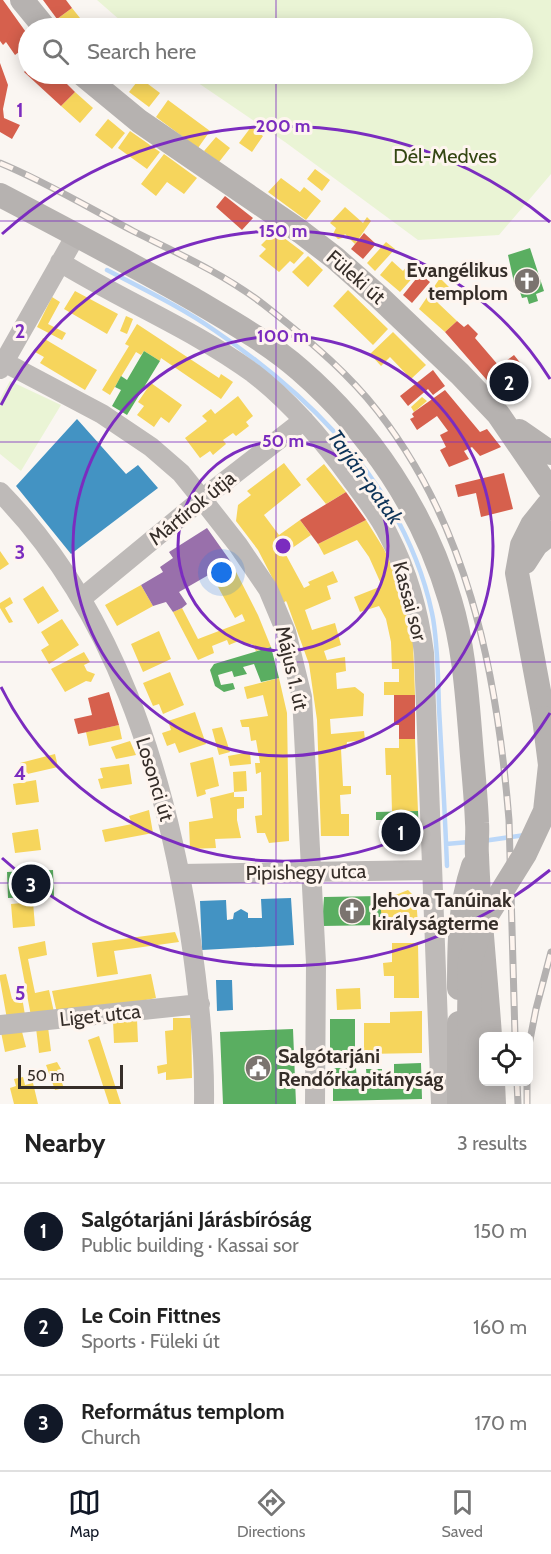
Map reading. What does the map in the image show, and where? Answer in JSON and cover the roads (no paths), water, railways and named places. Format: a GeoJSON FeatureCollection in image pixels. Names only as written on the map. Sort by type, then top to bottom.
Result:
{"type":"FeatureCollection","features":[{"type":"Feature","properties":{"kind":"main road"},"geometry":{"type":"LineString","coordinates":[[22,0],[37,18]]}},
{"type":"Feature","properties":{"kind":"main road","name":"Füleki út"},"geometry":{"type":"LineString","coordinates":[[94,84],[139,121],[301,232],[335,258],[430,344],[498,414]]}},
{"type":"Feature","properties":{"kind":"main road"},"geometry":{"type":"LineString","coordinates":[[0,195],[136,266],[253,334],[300,369],[331,400],[363,436],[395,479],[435,556],[450,601],[463,661],[477,824],[477,855],[490,1032]]}},
{"type":"Feature","properties":{"kind":"main road"},"geometry":{"type":"LineString","coordinates":[[498,414],[551,453]]}},
{"type":"Feature","properties":{"kind":"main road"},"geometry":{"type":"LineString","coordinates":[[474,1104],[469,1018],[470,960],[484,920],[525,854],[545,811],[550,765],[517,573],[519,553],[527,534],[550,496],[498,414]]}},
{"type":"Feature","properties":{"kind":"main road"},"geometry":{"type":"LineString","coordinates":[[521,600],[526,561],[536,545],[551,534]]}},
{"type":"Feature","properties":{"kind":"main road"},"geometry":{"type":"LineString","coordinates":[[459,1104],[461,920],[464,895],[477,855]]}},
{"type":"Feature","properties":{"kind":"main road"},"geometry":{"type":"LineString","coordinates":[[493,1086],[494,1104]]}},
{"type":"Feature","properties":{"kind":"street"},"geometry":{"type":"LineString","coordinates":[[5,366],[76,235]]}},
{"type":"Feature","properties":{"kind":"street","name":"Kassai sor"},"geometry":{"type":"LineString","coordinates":[[60,262],[184,330],[251,372],[282,397],[338,461],[376,513],[400,561],[421,631],[425,677],[441,1104]]}},
{"type":"Feature","properties":{"kind":"street","name":"Május 1. út"},"geometry":{"type":"LineString","coordinates":[[5,366],[102,414],[151,447],[181,473],[238,545],[268,589],[286,632],[302,697],[316,963],[315,1104]]}},
{"type":"Feature","properties":{"kind":"street","name":"Mártírok útja"},"geometry":{"type":"LineString","coordinates":[[82,598],[202,499],[304,420]]}},
{"type":"Feature","properties":{"kind":"street","name":"Losonci út"},"geometry":{"type":"LineString","coordinates":[[0,492],[38,536],[82,598],[104,639],[122,678],[164,803],[180,874],[200,1005],[204,1104]]}},
{"type":"Feature","properties":{"kind":"street","name":"Pipishegy utca"},"geometry":{"type":"LineString","coordinates":[[180,874],[432,870]]}},
{"type":"Feature","properties":{"kind":"street","name":"Liget utca"},"geometry":{"type":"LineString","coordinates":[[0,1025],[200,1005]]}},
{"type":"Feature","properties":{"kind":"street"},"geometry":{"type":"LineString","coordinates":[[494,1086],[502,1104]]}},
{"type":"Feature","properties":{"kind":"waterway","name":"Tarján-patak"},"geometry":{"type":"LineString","coordinates":[[107,270],[162,298],[201,322],[287,386],[351,451],[378,488],[401,527],[419,569],[434,624],[447,866]]}},
{"type":"Feature","properties":{"kind":"waterway"},"geometry":{"type":"LineString","coordinates":[[483,841],[525,835]]}},
{"type":"Feature","properties":{"kind":"waterway"},"geometry":{"type":"LineString","coordinates":[[446,844],[469,842]]}},
{"type":"Feature","properties":{"kind":"railway"},"geometry":{"type":"LineString","coordinates":[[0,163],[200,264],[248,293],[304,337],[343,372],[367,398],[401,444],[430,493],[453,544],[471,597],[496,708],[509,820],[515,1032]]}},
{"type":"Feature","properties":{"kind":"railway"},"geometry":{"type":"LineString","coordinates":[[532,1032],[551,952]]}},
{"type":"Feature","properties":{"kind":"railway"},"geometry":{"type":"LineString","coordinates":[[517,1086],[518,1104]]}},
{"type":"Feature","properties":{"kind":"railway"},"geometry":{"type":"LineString","coordinates":[[527,1086],[527,1104]]}},
{"type":"Feature","properties":{"kind":"place","name":"Evangélikus templom"},"geometry":{"type":"Point","coordinates":[527,281]}},
{"type":"Feature","properties":{"kind":"place","name":"Le Coin Fittnes"},"geometry":{"type":"Point","coordinates":[509,382]}},
{"type":"Feature","properties":{"kind":"place","name":"Salgótarjáni Járásbíróság"},"geometry":{"type":"Point","coordinates":[401,832]}},
{"type":"Feature","properties":{"kind":"place","name":"Református templom"},"geometry":{"type":"Point","coordinates":[31,884]}},
{"type":"Feature","properties":{"kind":"place","name":"Jehova Tanúinak királyságterme"},"geometry":{"type":"Point","coordinates":[352,911]}},
{"type":"Feature","properties":{"kind":"place","name":"Salgótarjáni Rendőrkapitányság"},"geometry":{"type":"Point","coordinates":[258,1068]}},
{"type":"Feature","properties":{"kind":"park label","name":"Dél-Medves"},"geometry":{"type":"Point","coordinates":[445,156]}}]}
